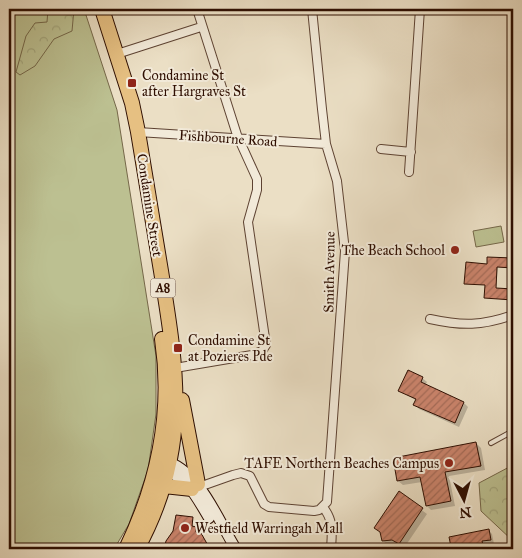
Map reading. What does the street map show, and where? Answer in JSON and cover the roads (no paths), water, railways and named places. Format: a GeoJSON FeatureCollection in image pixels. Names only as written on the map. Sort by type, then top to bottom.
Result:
{"type":"FeatureCollection","features":[{"type":"Feature","properties":{"kind":"highway","name":"Condamine Street"},"geometry":{"type":"LineString","coordinates":[[92,9],[134,132],[176,368],[176,418],[163,465],[126,549]]}},
{"type":"Feature","properties":{"kind":"highway","name":"Condamine Street"},"geometry":{"type":"LineString","coordinates":[[102,9],[132,103],[134,132],[165,359],[164,486],[152,520],[137,549]]}},
{"type":"Feature","properties":{"kind":"highway"},"geometry":{"type":"LineString","coordinates":[[164,486],[196,486],[183,404],[176,385]]}},
{"type":"Feature","properties":{"kind":"street"},"geometry":{"type":"LineString","coordinates":[[176,368],[252,356],[262,351],[266,345],[248,222],[257,190],[257,179],[238,139],[201,27],[197,9]]}},
{"type":"Feature","properties":{"kind":"street","name":"Smith Avenue"},"geometry":{"type":"LineString","coordinates":[[312,9],[326,144],[337,182],[345,251],[328,495],[327,502],[323,508]]}},
{"type":"Feature","properties":{"kind":"street"},"geometry":{"type":"LineString","coordinates":[[409,172],[420,9]]}},
{"type":"Feature","properties":{"kind":"street"},"geometry":{"type":"LineString","coordinates":[[117,54],[201,27]]}},
{"type":"Feature","properties":{"kind":"street"},"geometry":{"type":"LineString","coordinates":[[513,78],[513,158]]}},
{"type":"Feature","properties":{"kind":"street","name":"Fishbourne Road"},"geometry":{"type":"LineString","coordinates":[[134,132],[326,144]]}},
{"type":"Feature","properties":{"kind":"street"},"geometry":{"type":"LineString","coordinates":[[381,149],[411,152]]}},
{"type":"Feature","properties":{"kind":"street"},"geometry":{"type":"LineString","coordinates":[[430,319],[457,325],[488,324],[513,315]]}},
{"type":"Feature","properties":{"kind":"street"},"geometry":{"type":"LineString","coordinates":[[163,465],[187,473],[236,549]]}},
{"type":"Feature","properties":{"kind":"street"},"geometry":{"type":"LineString","coordinates":[[196,486],[241,474],[250,476],[264,504],[269,507],[314,511],[323,508],[330,516],[333,526],[331,549]]}},
{"type":"Feature","properties":{"kind":"street"},"geometry":{"type":"LineString","coordinates":[[196,486],[228,549]]}},
{"type":"Feature","properties":{"kind":"lane"},"geometry":{"type":"LineString","coordinates":[[491,442],[513,431]]}},
{"type":"Feature","properties":{"kind":"place","name":"Condamine St after Hargraves St"},"geometry":{"type":"Point","coordinates":[132,83]}},
{"type":"Feature","properties":{"kind":"place","name":"The Beach School"},"geometry":{"type":"Point","coordinates":[455,250]}},
{"type":"Feature","properties":{"kind":"place","name":"Condamine St at Pozieres Pde"},"geometry":{"type":"Point","coordinates":[178,348]}},
{"type":"Feature","properties":{"kind":"place","name":"TAFE Northern Beaches Campus"},"geometry":{"type":"Point","coordinates":[449,463]}},
{"type":"Feature","properties":{"kind":"place","name":"Westfield Warringah Mall"},"geometry":{"type":"Point","coordinates":[185,528]}}]}
